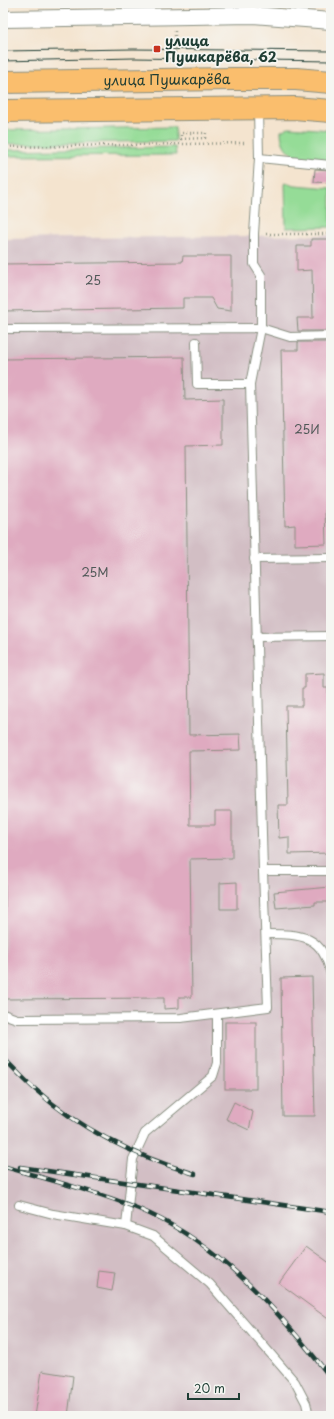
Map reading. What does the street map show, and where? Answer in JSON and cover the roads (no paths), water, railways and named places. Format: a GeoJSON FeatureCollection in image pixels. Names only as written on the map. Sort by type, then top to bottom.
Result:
{"type":"FeatureCollection","features":[{"type":"Feature","properties":{"kind":"main road","name":"улица Пушкарёва"},"geometry":{"type":"LineString","coordinates":[[3,82],[258,79],[331,82]]}},
{"type":"Feature","properties":{"kind":"main road"},"geometry":{"type":"LineString","coordinates":[[258,79],[258,108]]}},
{"type":"Feature","properties":{"kind":"main road","name":"улица Пушкарёва"},"geometry":{"type":"LineString","coordinates":[[3,111],[258,108],[331,111]]}},
{"type":"Feature","properties":{"kind":"street"},"geometry":{"type":"LineString","coordinates":[[3,19],[158,9],[175,16],[253,15],[331,21]]}},
{"type":"Feature","properties":{"kind":"lane"},"geometry":{"type":"LineString","coordinates":[[3,1014],[17,1019],[181,1018],[268,1007],[256,637],[250,384],[261,328],[261,275],[254,264],[254,234],[259,158],[258,108]]}},
{"type":"Feature","properties":{"kind":"lane"},"geometry":{"type":"LineString","coordinates":[[259,158],[331,165]]}},
{"type":"Feature","properties":{"kind":"lane"},"geometry":{"type":"LineString","coordinates":[[3,329],[261,328],[290,337],[331,336]]}},
{"type":"Feature","properties":{"kind":"lane"},"geometry":{"type":"LineString","coordinates":[[196,342],[197,384],[250,384]]}},
{"type":"Feature","properties":{"kind":"lane"},"geometry":{"type":"LineString","coordinates":[[254,558],[331,558]]}},
{"type":"Feature","properties":{"kind":"lane"},"geometry":{"type":"LineString","coordinates":[[256,637],[331,636]]}},
{"type":"Feature","properties":{"kind":"lane"},"geometry":{"type":"LineString","coordinates":[[263,871],[331,871]]}},
{"type":"Feature","properties":{"kind":"lane"},"geometry":{"type":"LineString","coordinates":[[266,934],[292,934],[306,938],[320,947],[328,958],[331,976]]}},
{"type":"Feature","properties":{"kind":"lane"},"geometry":{"type":"LineString","coordinates":[[126,1226],[133,1159],[146,1133],[213,1076],[217,1064],[217,1014]]}},
{"type":"Feature","properties":{"kind":"lane"},"geometry":{"type":"LineString","coordinates":[[18,1205],[53,1214],[126,1226],[153,1236],[210,1284],[295,1382],[306,1403],[309,1416]]}},
{"type":"Feature","properties":{"kind":"tram line"},"geometry":{"type":"LineString","coordinates":[[3,51],[133,49],[331,51]]}},
{"type":"Feature","properties":{"kind":"tram line"},"geometry":{"type":"LineString","coordinates":[[3,61],[134,58],[331,61]]}},
{"type":"Feature","properties":{"kind":"railway"},"geometry":{"type":"LineString","coordinates":[[3,1058],[53,1104],[91,1130],[111,1141],[152,1159],[195,1174]]}},
{"type":"Feature","properties":{"kind":"railway"},"geometry":{"type":"LineString","coordinates":[[3,1166],[115,1200],[150,1214],[177,1228],[203,1245],[250,1285],[272,1307],[331,1378]]}},
{"type":"Feature","properties":{"kind":"railway"},"geometry":{"type":"LineString","coordinates":[[20,1167],[331,1212]]}},
{"type":"Feature","properties":{"kind":"place","name":"улица Пушкарёва, 62"},"geometry":{"type":"Point","coordinates":[157,49]}}]}
